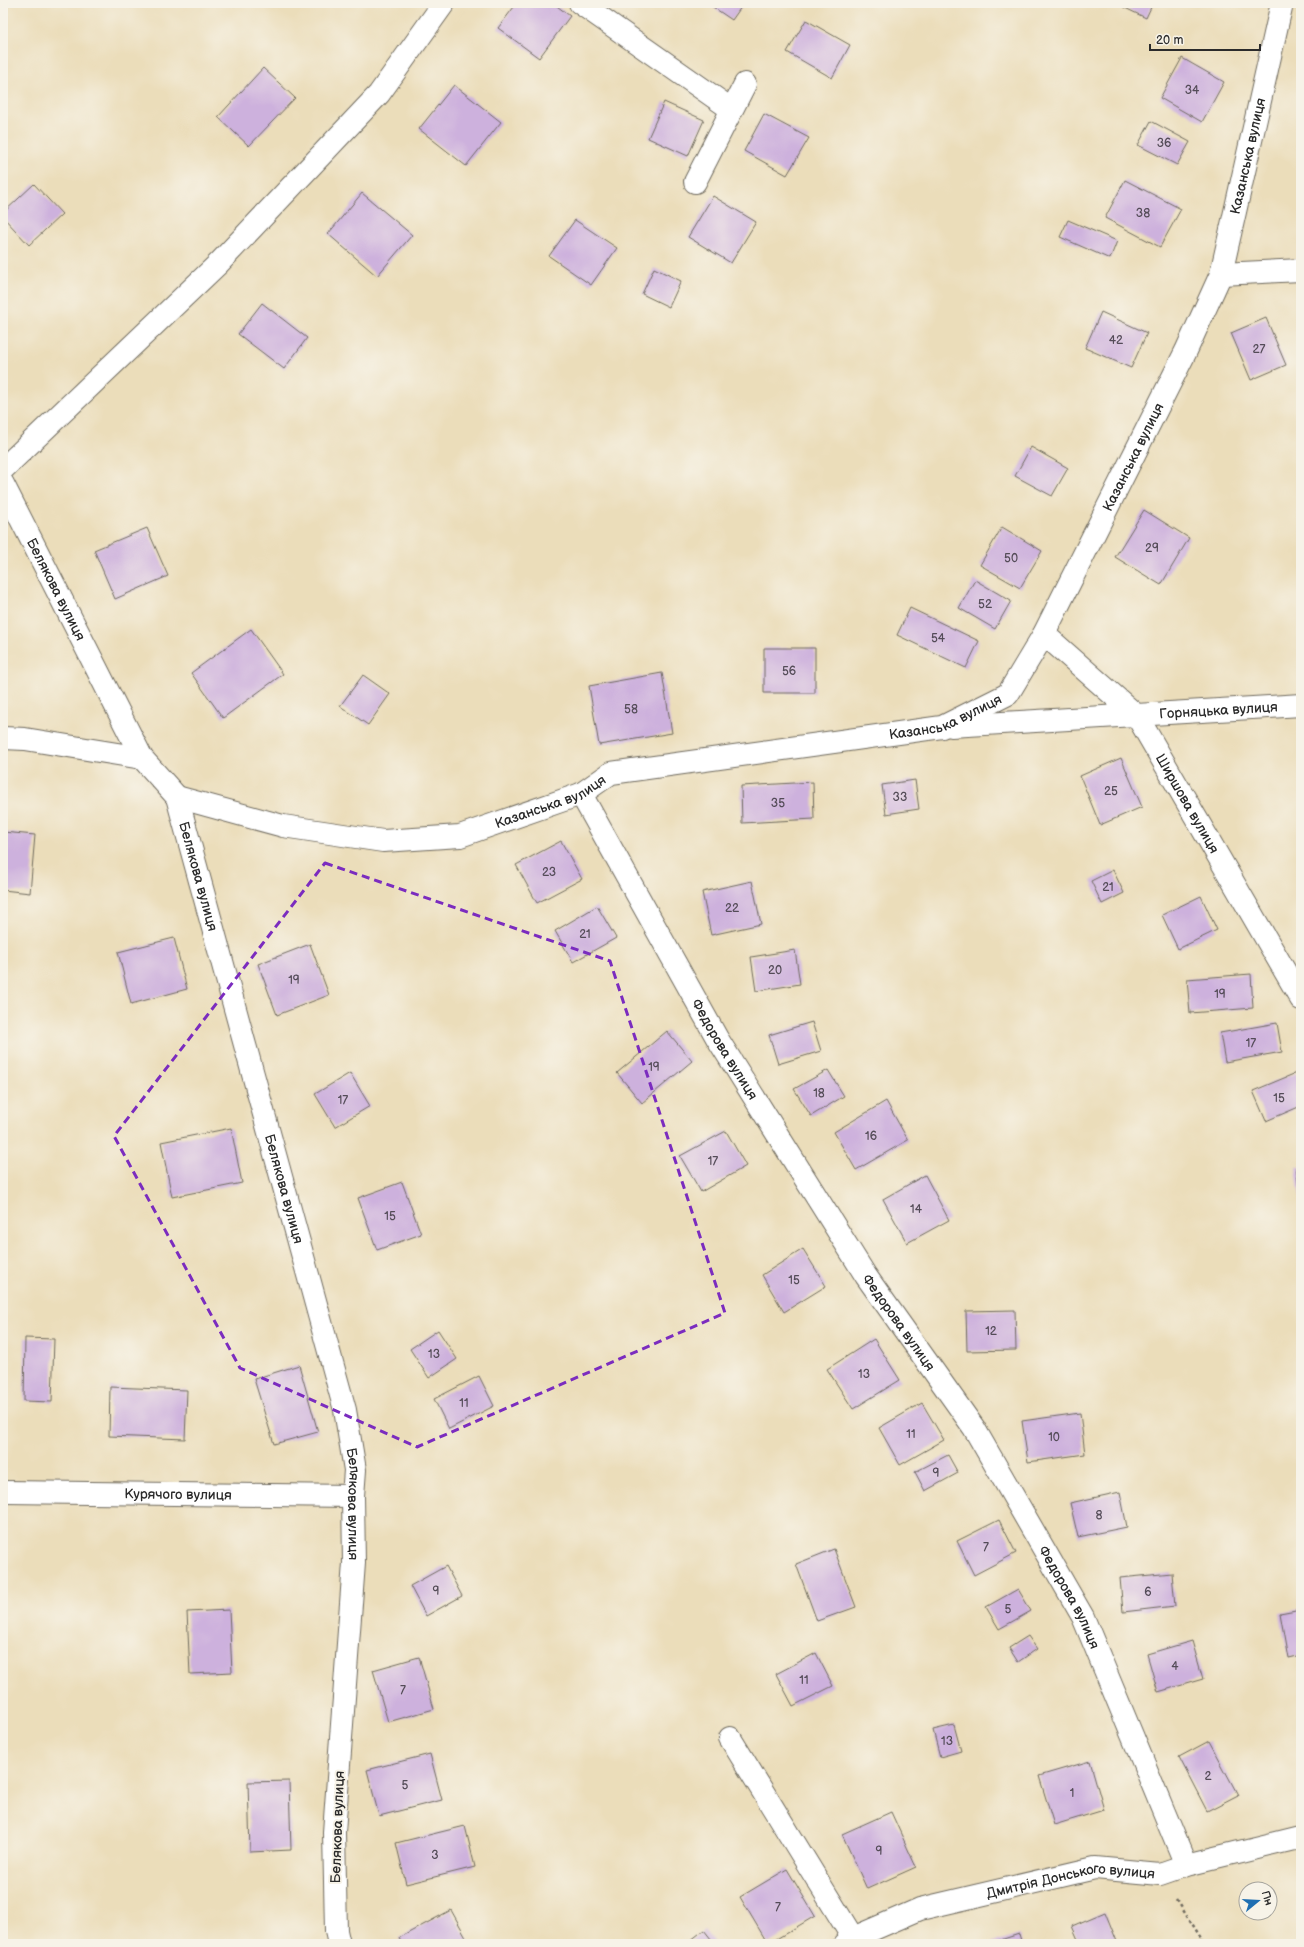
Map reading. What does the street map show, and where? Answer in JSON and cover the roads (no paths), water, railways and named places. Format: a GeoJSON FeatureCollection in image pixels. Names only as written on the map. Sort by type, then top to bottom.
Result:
{"type":"FeatureCollection","features":[{"type":"Feature","properties":{"kind":"street"},"geometry":{"type":"LineString","coordinates":[[3,469],[219,263],[379,94],[444,3]]}},
{"type":"Feature","properties":{"kind":"street"},"geometry":{"type":"LineString","coordinates":[[580,3],[731,109]]}},
{"type":"Feature","properties":{"kind":"street","name":"Казанська вулиця"},"geometry":{"type":"LineString","coordinates":[[176,797],[283,826],[383,841],[460,836],[581,794],[611,773],[942,727],[1008,694],[1044,634],[1186,351],[1221,274],[1282,3]]}},
{"type":"Feature","properties":{"kind":"street"},"geometry":{"type":"LineString","coordinates":[[695,182],[745,84]]}},
{"type":"Feature","properties":{"kind":"street"},"geometry":{"type":"LineString","coordinates":[[1221,274],[1301,270]]}},
{"type":"Feature","properties":{"kind":"street","name":"Белякова вулиця"},"geometry":{"type":"LineString","coordinates":[[3,484],[142,758],[176,797],[345,1410],[355,1470],[353,1496],[354,1563],[334,1832],[336,1931],[339,1944]]}},
{"type":"Feature","properties":{"kind":"street","name":"Ширшова вулиця"},"geometry":{"type":"LineString","coordinates":[[1044,634],[1137,716],[1301,999]]}},
{"type":"Feature","properties":{"kind":"street","name":"Горняцька вулиця"},"geometry":{"type":"LineString","coordinates":[[942,727],[1301,705]]}},
{"type":"Feature","properties":{"kind":"street"},"geometry":{"type":"LineString","coordinates":[[3,738],[25,739],[142,758]]}},
{"type":"Feature","properties":{"kind":"street","name":"Федорова вулиця"},"geometry":{"type":"LineString","coordinates":[[581,794],[717,1038],[866,1276],[974,1428],[1083,1617],[1186,1865]]}},
{"type":"Feature","properties":{"kind":"street","name":"Курячого вулиця"},"geometry":{"type":"LineString","coordinates":[[3,1492],[353,1496]]}},
{"type":"Feature","properties":{"kind":"street"},"geometry":{"type":"LineString","coordinates":[[730,1738],[849,1941]]}},
{"type":"Feature","properties":{"kind":"street","name":"Дмитрія Донського вулиця"},"geometry":{"type":"LineString","coordinates":[[849,1941],[920,1909],[1095,1868],[1160,1874],[1186,1865],[1301,1837]]}}]}
